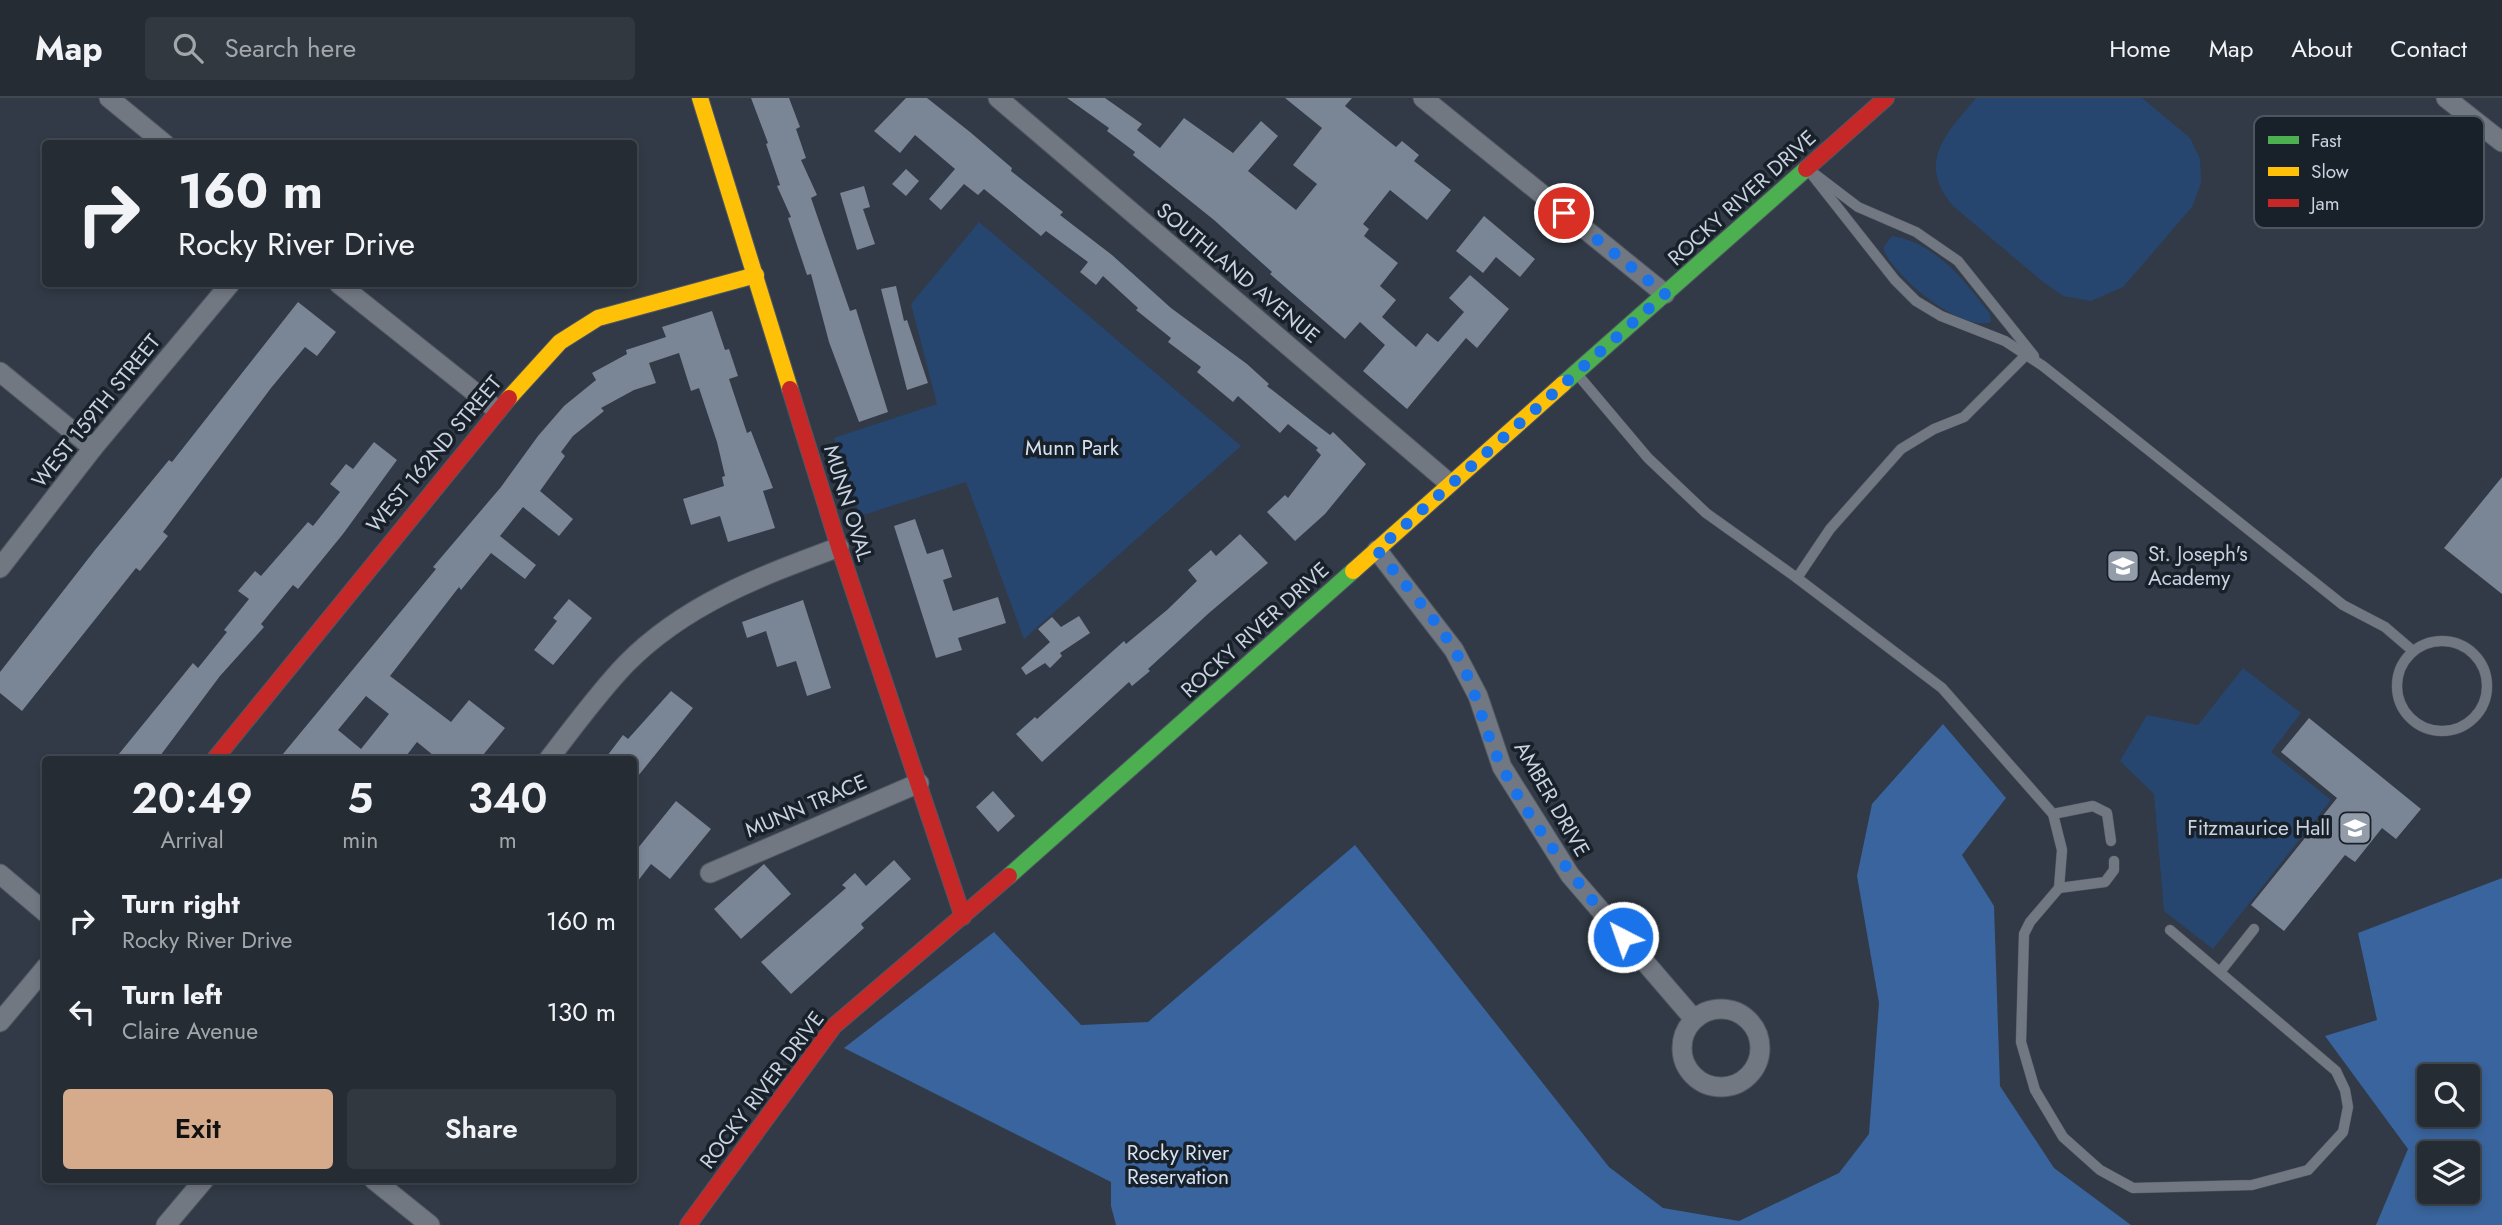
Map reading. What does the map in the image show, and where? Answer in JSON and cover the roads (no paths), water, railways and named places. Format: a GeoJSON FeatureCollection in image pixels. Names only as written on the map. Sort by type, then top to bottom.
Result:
{"type":"FeatureCollection","features":[{"type":"Feature","properties":{"kind":"main road","name":"MUNN OVAL"},"geometry":{"type":"LineString","coordinates":[[700,98],[839,547],[963,917]]}},
{"type":"Feature","properties":{"kind":"main road","name":"ROCKY RIVER DRIVE"},"geometry":{"type":"LineString","coordinates":[[688,1225],[834,1026],[963,917],[1886,98]]}},
{"type":"Feature","properties":{"kind":"main road","name":"WEST 162ND STREET"},"geometry":{"type":"LineString","coordinates":[[217,756],[497,410],[560,342],[598,318],[756,275]]}},
{"type":"Feature","properties":{"kind":"street"},"geometry":{"type":"LineString","coordinates":[[109,98],[160,140]]}},
{"type":"Feature","properties":{"kind":"street","name":"SOUTHLAND AVENUE"},"geometry":{"type":"LineString","coordinates":[[998,98],[1449,483]]}},
{"type":"Feature","properties":{"kind":"street"},"geometry":{"type":"LineString","coordinates":[[1423,98],[1665,294]]}},
{"type":"Feature","properties":{"kind":"street"},"geometry":{"type":"LineString","coordinates":[[2446,98],[2469,116]]}},
{"type":"Feature","properties":{"kind":"street"},"geometry":{"type":"LineString","coordinates":[[2484,128],[2502,142]]}},
{"type":"Feature","properties":{"kind":"street","name":"WEST 159TH STREET"},"geometry":{"type":"LineString","coordinates":[[0,568],[93,448],[227,287]]}},
{"type":"Feature","properties":{"kind":"street"},"geometry":{"type":"LineString","coordinates":[[343,287],[497,410]]}},
{"type":"Feature","properties":{"kind":"street"},"geometry":{"type":"LineString","coordinates":[[0,372],[93,448]]}},
{"type":"Feature","properties":{"kind":"street"},"geometry":{"type":"LineString","coordinates":[[551,756],[625,665],[687,614],[741,584],[839,547]]}},
{"type":"Feature","properties":{"kind":"street","name":"AMBER DRIVE"},"geometry":{"type":"LineString","coordinates":[[1377,550],[1454,650],[1478,696],[1502,767],[1570,875],[1693,1019]]}},
{"type":"Feature","properties":{"kind":"street","name":"MUNN TRACE"},"geometry":{"type":"LineString","coordinates":[[710,873],[919,783]]}},
{"type":"Feature","properties":{"kind":"street"},"geometry":{"type":"LineString","coordinates":[[0,874],[42,910]]}},
{"type":"Feature","properties":{"kind":"street"},"geometry":{"type":"LineString","coordinates":[[0,1022],[42,972]]}},
{"type":"Feature","properties":{"kind":"street"},"geometry":{"type":"LineString","coordinates":[[1732,1009],[1754,1025],[1760,1051],[1750,1075],[1728,1086],[1704,1083],[1693,1076],[1686,1066],[1682,1041],[1693,1019],[1705,1012],[1732,1009]]}},
{"type":"Feature","properties":{"kind":"street"},"geometry":{"type":"LineString","coordinates":[[166,1225],[201,1183]]}},
{"type":"Feature","properties":{"kind":"street"},"geometry":{"type":"LineString","coordinates":[[378,1183],[430,1225]]}},
{"type":"Feature","properties":{"kind":"lane"},"geometry":{"type":"LineString","coordinates":[[1807,168],[1895,279],[1916,301],[1941,316],[2005,341],[2043,366],[2343,605],[2385,627],[2413,651]]}},
{"type":"Feature","properties":{"kind":"lane"},"geometry":{"type":"LineString","coordinates":[[1807,168],[1858,207],[1916,233],[1958,261],[2043,366]]}},
{"type":"Feature","properties":{"kind":"lane"},"geometry":{"type":"LineString","coordinates":[[1797,578],[1830,529],[1901,449],[1934,429],[1964,417],[2026,355]]}},
{"type":"Feature","properties":{"kind":"lane"},"geometry":{"type":"LineString","coordinates":[[1576,372],[1648,457],[1706,513],[1942,688],[2053,814],[2062,850],[2059,888],[2030,922],[2024,934],[2021,1042],[2035,1090],[2063,1137],[2100,1170],[2133,1188],[2252,1185],[2308,1170],[2343,1132],[2348,1107],[2345,1090],[2336,1071],[2170,930]]}},
{"type":"Feature","properties":{"kind":"lane"},"geometry":{"type":"LineString","coordinates":[[2440,641],[2455,643],[2474,655],[2486,674],[2487,689],[2483,704],[2475,716],[2457,728],[2435,731],[2409,717],[2401,705],[2398,676],[2413,651],[2440,641]]}},
{"type":"Feature","properties":{"kind":"lane"},"geometry":{"type":"LineString","coordinates":[[2053,814],[2093,806],[2108,813],[2111,841]]}},
{"type":"Feature","properties":{"kind":"lane"},"geometry":{"type":"LineString","coordinates":[[2059,888],[2105,882],[2114,870],[2114,861]]}},
{"type":"Feature","properties":{"kind":"lane"},"geometry":{"type":"LineString","coordinates":[[2220,972],[2254,929]]}},
{"type":"Feature","properties":{"kind":"place","name":"St. Joseph's Academy"},"geometry":{"type":"Point","coordinates":[2123,566]}},
{"type":"Feature","properties":{"kind":"place","name":"Fitzmaurice Hall"},"geometry":{"type":"Point","coordinates":[2355,828]}},
{"type":"Feature","properties":{"kind":"park label","name":"Munn Park"},"geometry":{"type":"Point","coordinates":[1072,448]}},
{"type":"Feature","properties":{"kind":"park label","name":"Rocky River Reservation"},"geometry":{"type":"Point","coordinates":[1178,1165]}}]}
